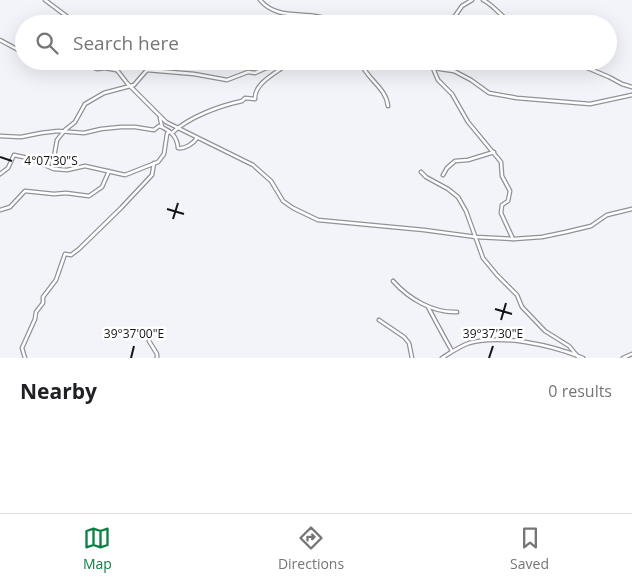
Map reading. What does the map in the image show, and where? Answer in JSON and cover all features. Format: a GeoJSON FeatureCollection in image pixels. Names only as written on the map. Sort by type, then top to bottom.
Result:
{"type":"FeatureCollection","features":[{"type":"Feature","properties":{"kind":"street"},"geometry":{"type":"LineString","coordinates":[[45,0],[66,15]]}},
{"type":"Feature","properties":{"kind":"street"},"geometry":{"type":"LineString","coordinates":[[260,0],[270,10],[282,14],[302,15]]}},
{"type":"Feature","properties":{"kind":"street"},"geometry":{"type":"LineString","coordinates":[[456,15],[462,6],[472,0]]}},
{"type":"Feature","properties":{"kind":"street"},"geometry":{"type":"LineString","coordinates":[[483,0],[494,7],[500,15]]}},
{"type":"Feature","properties":{"kind":"street"},"geometry":{"type":"LineString","coordinates":[[0,40],[15,48]]}},
{"type":"Feature","properties":{"kind":"street"},"geometry":{"type":"LineString","coordinates":[[118,70],[130,86],[160,116],[177,128],[260,169],[271,181],[283,201],[318,220],[476,237],[512,239],[542,237],[591,226],[607,215],[632,209]]}},
{"type":"Feature","properties":{"kind":"street"},"geometry":{"type":"LineString","coordinates":[[52,168],[57,140],[75,122],[85,104],[104,93],[134,85],[147,70],[194,74],[227,80],[248,72],[255,73],[262,70]]}},
{"type":"Feature","properties":{"kind":"street"},"geometry":{"type":"LineString","coordinates":[[0,174],[8,168],[14,155],[22,156],[52,168],[68,170],[86,166],[125,175],[154,163],[164,154],[167,134],[192,118],[201,116],[210,110],[242,101],[245,98],[255,99],[254,95],[260,86],[279,70]]}},
{"type":"Feature","properties":{"kind":"street"},"geometry":{"type":"LineString","coordinates":[[364,70],[386,96],[388,106]]}},
{"type":"Feature","properties":{"kind":"street"},"geometry":{"type":"LineString","coordinates":[[434,70],[438,80],[452,94],[468,122],[502,162],[502,176],[510,191],[508,201],[504,202],[501,213],[512,239]]}},
{"type":"Feature","properties":{"kind":"street"},"geometry":{"type":"LineString","coordinates":[[440,70],[454,71],[489,93],[517,98],[590,104],[632,95]]}},
{"type":"Feature","properties":{"kind":"street"},"geometry":{"type":"LineString","coordinates":[[593,70],[622,84],[632,86]]}},
{"type":"Feature","properties":{"kind":"street"},"geometry":{"type":"LineString","coordinates":[[160,116],[162,126],[178,140],[178,148],[194,142],[197,138]]}},
{"type":"Feature","properties":{"kind":"street"},"geometry":{"type":"LineString","coordinates":[[0,136],[21,137],[41,133],[84,133],[101,128],[121,127],[154,130],[162,126]]}},
{"type":"Feature","properties":{"kind":"street"},"geometry":{"type":"LineString","coordinates":[[443,174],[446,168],[455,161],[468,160],[494,152]]}},
{"type":"Feature","properties":{"kind":"street"},"geometry":{"type":"LineString","coordinates":[[25,358],[22,348],[43,297],[56,280],[65,254],[72,255],[79,250],[121,208],[152,175],[154,163]]}},
{"type":"Feature","properties":{"kind":"street"},"geometry":{"type":"LineString","coordinates":[[0,210],[10,207],[25,191],[88,196],[102,187],[109,171]]}},
{"type":"Feature","properties":{"kind":"street"},"geometry":{"type":"LineString","coordinates":[[420,172],[448,189],[458,198],[466,211],[483,258],[517,295],[522,308],[546,331],[569,346],[580,357]]}},
{"type":"Feature","properties":{"kind":"street"},"geometry":{"type":"LineString","coordinates":[[393,281],[427,306],[446,313],[457,312]]}},
{"type":"Feature","properties":{"kind":"street"},"geometry":{"type":"LineString","coordinates":[[427,306],[439,325],[443,338],[452,351]]}},
{"type":"Feature","properties":{"kind":"street"},"geometry":{"type":"LineString","coordinates":[[379,320],[404,337],[409,343],[412,358]]}},
{"type":"Feature","properties":{"kind":"street"},"geometry":{"type":"LineString","coordinates":[[442,358],[468,344],[493,339],[524,342],[580,357]]}},
{"type":"Feature","properties":{"kind":"street"},"geometry":{"type":"LineString","coordinates":[[149,341],[157,354],[157,358]]}},
{"type":"Feature","properties":{"kind":"street"},"geometry":{"type":"LineString","coordinates":[[623,358],[632,354]]}}]}
